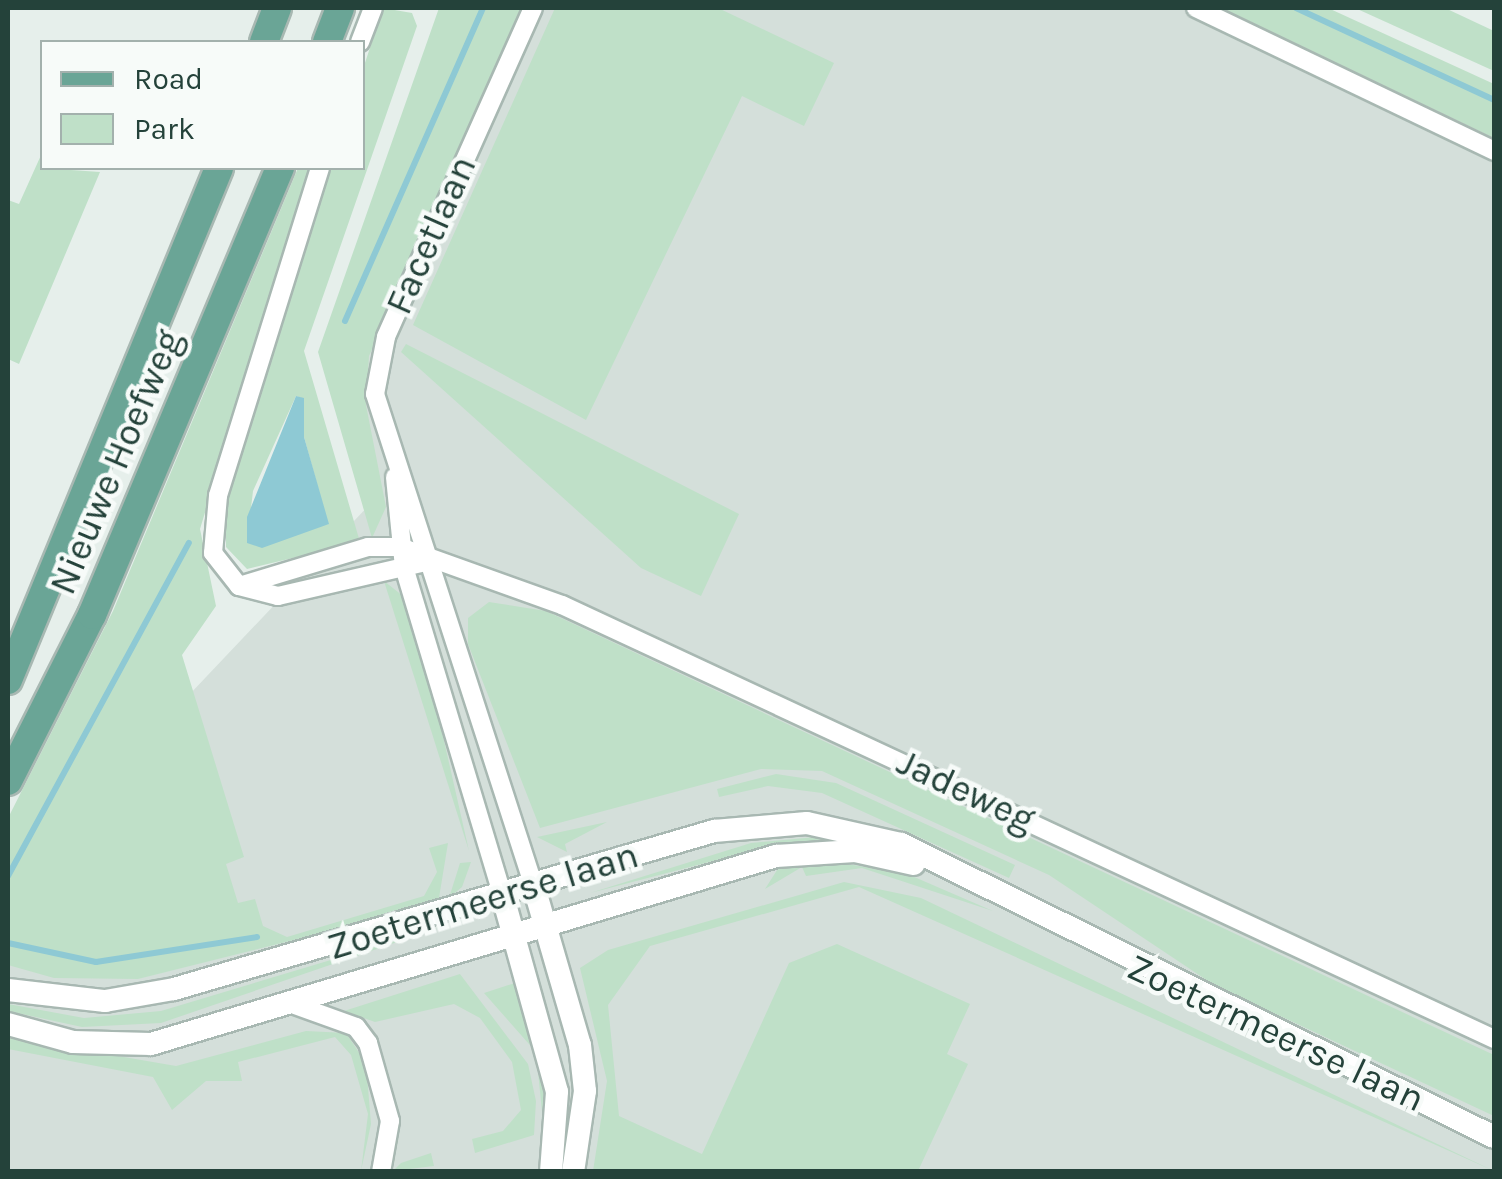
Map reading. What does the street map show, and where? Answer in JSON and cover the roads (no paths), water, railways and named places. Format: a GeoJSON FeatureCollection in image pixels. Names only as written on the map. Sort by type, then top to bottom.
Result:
{"type":"FeatureCollection","features":[{"type":"Feature","properties":{"kind":"main road"},"geometry":{"type":"LineString","coordinates":[[265,40],[277,8]]}},
{"type":"Feature","properties":{"kind":"main road"},"geometry":{"type":"LineString","coordinates":[[328,40],[340,8]]}},
{"type":"Feature","properties":{"kind":"main road","name":"Nieuwe Hoefweg"},"geometry":{"type":"LineString","coordinates":[[8,680],[218,170]]}},
{"type":"Feature","properties":{"kind":"main road","name":"Nieuwe Hoefweg"},"geometry":{"type":"LineString","coordinates":[[8,781],[98,601],[279,170]]}},
{"type":"Feature","properties":{"kind":"street","name":"Facetlaan"},"geometry":{"type":"LineString","coordinates":[[503,897],[404,567],[378,363],[533,8]]}},
{"type":"Feature","properties":{"kind":"street"},"geometry":{"type":"LineString","coordinates":[[1196,8],[1494,151]]}},
{"type":"Feature","properties":{"kind":"street"},"geometry":{"type":"LineString","coordinates":[[361,40],[371,12]]}},
{"type":"Feature","properties":{"kind":"street"},"geometry":{"type":"LineString","coordinates":[[319,170],[212,525],[213,553],[239,586],[278,596],[430,561]]}},
{"type":"Feature","properties":{"kind":"street","name":"Facetlaan"},"geometry":{"type":"LineString","coordinates":[[394,471],[430,561],[534,887]]}},
{"type":"Feature","properties":{"kind":"street"},"geometry":{"type":"LineString","coordinates":[[239,586],[368,547],[400,547]]}},
{"type":"Feature","properties":{"kind":"street","name":"Jadeweg"},"geometry":{"type":"LineString","coordinates":[[400,547],[430,561],[562,605],[1494,1039]]}},
{"type":"Feature","properties":{"kind":"street","name":"Zoetermeerse laan"},"geometry":{"type":"LineString","coordinates":[[8,990],[105,1002],[174,989],[763,822],[901,844],[950,876],[1494,1137]]}},
{"type":"Feature","properties":{"kind":"street","name":"Zoetermeerse laan"},"geometry":{"type":"LineString","coordinates":[[8,1024],[73,1042],[152,1044],[295,1005],[811,849],[950,876]]}},
{"type":"Feature","properties":{"kind":"street"},"geometry":{"type":"LineString","coordinates":[[534,887],[580,1045],[585,1091],[573,1172]]}},
{"type":"Feature","properties":{"kind":"street"},"geometry":{"type":"LineString","coordinates":[[503,897],[557,1092],[551,1172]]}},
{"type":"Feature","properties":{"kind":"street"},"geometry":{"type":"LineString","coordinates":[[295,1005],[356,1027],[368,1043],[390,1121],[381,1172]]}},
{"type":"Feature","properties":{"kind":"water"},"geometry":{"type":"Polygon","coordinates":[[[296,396],[304,398],[304,437],[329,524],[262,548],[247,543],[247,517],[296,396]]]}},
{"type":"Feature","properties":{"kind":"waterway"},"geometry":{"type":"LineString","coordinates":[[345,321],[483,8]]}},
{"type":"Feature","properties":{"kind":"waterway"},"geometry":{"type":"LineString","coordinates":[[1296,8],[1494,100]]}},
{"type":"Feature","properties":{"kind":"waterway"},"geometry":{"type":"LineString","coordinates":[[8,876],[189,543]]}},
{"type":"Feature","properties":{"kind":"waterway"},"geometry":{"type":"LineString","coordinates":[[8,943],[96,962],[257,937]]}}]}
